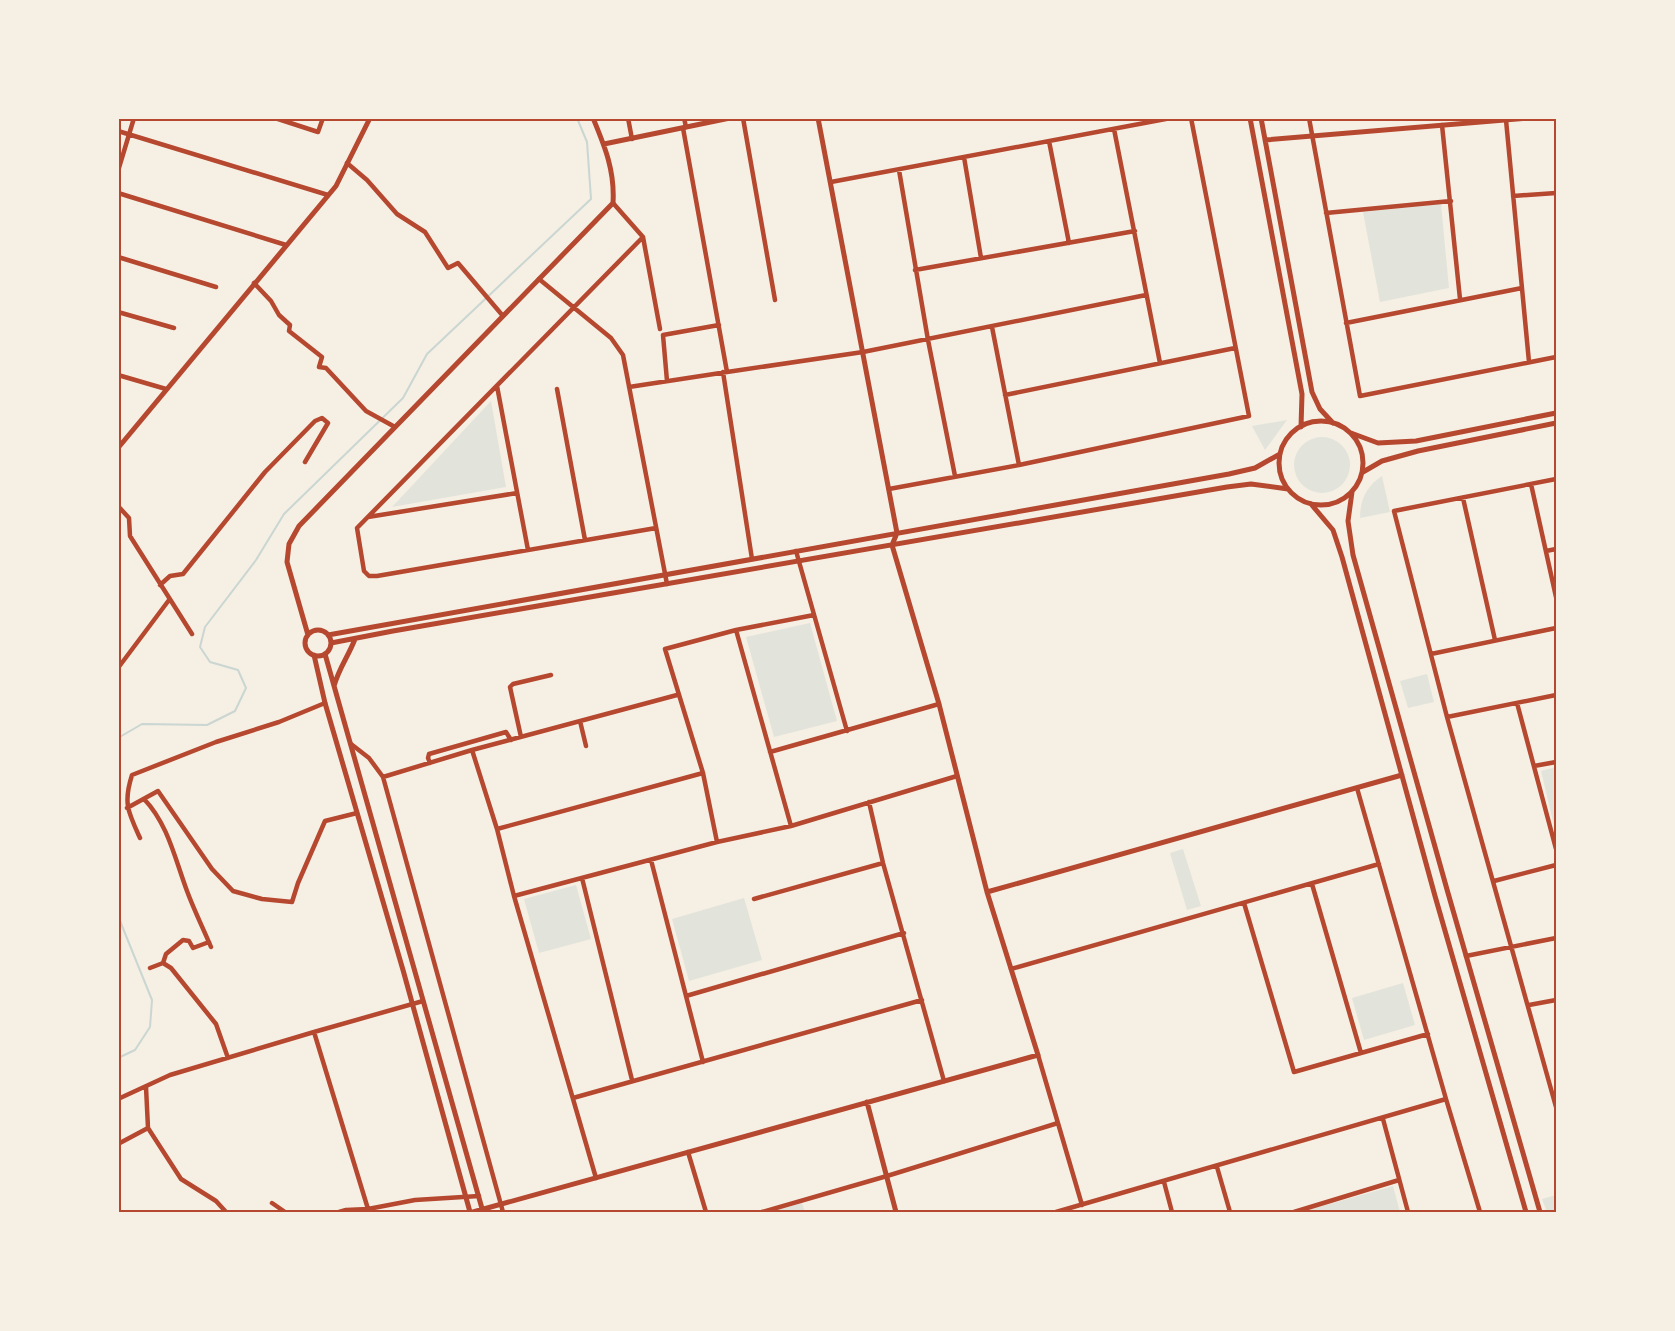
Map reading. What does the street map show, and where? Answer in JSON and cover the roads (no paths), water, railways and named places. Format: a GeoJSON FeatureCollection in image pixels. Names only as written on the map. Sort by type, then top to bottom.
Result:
{"type":"FeatureCollection","features":[{"type":"Feature","properties":{"kind":"street"},"geometry":{"type":"LineString","coordinates":[[118,171],[134,118]]}},
{"type":"Feature","properties":{"kind":"street"},"geometry":{"type":"LineString","coordinates":[[275,118],[318,132],[323,118]]}},
{"type":"Feature","properties":{"kind":"street"},"geometry":{"type":"LineString","coordinates":[[118,448],[336,186],[370,118]]}},
{"type":"Feature","properties":{"kind":"street"},"geometry":{"type":"LineString","coordinates":[[593,118],[604,144],[614,183],[613,203],[299,526],[289,544],[287,562],[308,635],[307,648],[314,655],[325,703],[465,1198],[471,1212],[483,1211],[501,1204],[1038,1055]]}},
{"type":"Feature","properties":{"kind":"street"},"geometry":{"type":"LineString","coordinates":[[628,118],[632,139]]}},
{"type":"Feature","properties":{"kind":"street"},"geometry":{"type":"LineString","coordinates":[[684,118],[719,325],[752,559]]}},
{"type":"Feature","properties":{"kind":"street"},"geometry":{"type":"LineString","coordinates":[[604,144],[730,118]]}},
{"type":"Feature","properties":{"kind":"street"},"geometry":{"type":"LineString","coordinates":[[743,118],[775,300]]}},
{"type":"Feature","properties":{"kind":"street"},"geometry":{"type":"LineString","coordinates":[[818,118],[897,533],[892,545],[939,704],[987,892],[1082,1205]]}},
{"type":"Feature","properties":{"kind":"street"},"geometry":{"type":"LineString","coordinates":[[831,182],[1171,118]]}},
{"type":"Feature","properties":{"kind":"street"},"geometry":{"type":"LineString","coordinates":[[889,489],[1019,465],[1248,416],[1191,118]]}},
{"type":"Feature","properties":{"kind":"street"},"geometry":{"type":"LineString","coordinates":[[1250,118],[1302,394],[1301,427]]}},
{"type":"Feature","properties":{"kind":"street"},"geometry":{"type":"LineString","coordinates":[[1261,118],[1312,392],[1320,409],[1333,423],[1378,443],[1416,441],[1557,413]]}},
{"type":"Feature","properties":{"kind":"street"},"geometry":{"type":"LineString","coordinates":[[1309,118],[1360,396],[1557,357]]}},
{"type":"Feature","properties":{"kind":"street"},"geometry":{"type":"LineString","coordinates":[[1265,140],[1530,118]]}},
{"type":"Feature","properties":{"kind":"street"},"geometry":{"type":"LineString","coordinates":[[1506,120],[1529,363]]}},
{"type":"Feature","properties":{"kind":"street"},"geometry":{"type":"LineString","coordinates":[[1442,125],[1460,299]]}},
{"type":"Feature","properties":{"kind":"street"},"geometry":{"type":"LineString","coordinates":[[1114,129],[1136,231],[1160,363]]}},
{"type":"Feature","properties":{"kind":"street"},"geometry":{"type":"LineString","coordinates":[[118,131],[328,195]]}},
{"type":"Feature","properties":{"kind":"street"},"geometry":{"type":"LineString","coordinates":[[1049,141],[1069,243]]}},
{"type":"Feature","properties":{"kind":"street"},"geometry":{"type":"LineString","coordinates":[[964,158],[981,258]]}},
{"type":"Feature","properties":{"kind":"street"},"geometry":{"type":"LineString","coordinates":[[347,163],[367,180],[397,214],[425,232],[448,268],[458,263],[503,316]]}},
{"type":"Feature","properties":{"kind":"street"},"geometry":{"type":"LineString","coordinates":[[899,170],[915,270],[955,476]]}},
{"type":"Feature","properties":{"kind":"street"},"geometry":{"type":"LineString","coordinates":[[118,193],[286,245]]}},
{"type":"Feature","properties":{"kind":"street"},"geometry":{"type":"LineString","coordinates":[[1513,196],[1557,193]]}},
{"type":"Feature","properties":{"kind":"street"},"geometry":{"type":"LineString","coordinates":[[1326,213],[1451,201]]}},
{"type":"Feature","properties":{"kind":"street"},"geometry":{"type":"LineString","coordinates":[[613,203],[643,237],[660,329]]}},
{"type":"Feature","properties":{"kind":"street"},"geometry":{"type":"LineString","coordinates":[[915,270],[1136,231]]}},
{"type":"Feature","properties":{"kind":"street"},"geometry":{"type":"LineString","coordinates":[[643,237],[357,528],[364,572],[369,576],[656,528]]}},
{"type":"Feature","properties":{"kind":"street"},"geometry":{"type":"LineString","coordinates":[[118,257],[216,287]]}},
{"type":"Feature","properties":{"kind":"street"},"geometry":{"type":"LineString","coordinates":[[539,279],[611,338],[623,355],[667,584]]}},
{"type":"Feature","properties":{"kind":"street"},"geometry":{"type":"LineString","coordinates":[[254,284],[290,325],[289,331],[322,357],[320,367],[326,368],[366,411],[395,427]]}},
{"type":"Feature","properties":{"kind":"street"},"geometry":{"type":"LineString","coordinates":[[1346,323],[1522,288]]}},
{"type":"Feature","properties":{"kind":"street"},"geometry":{"type":"LineString","coordinates":[[629,387],[863,352],[1146,296]]}},
{"type":"Feature","properties":{"kind":"street"},"geometry":{"type":"LineString","coordinates":[[118,312],[174,328]]}},
{"type":"Feature","properties":{"kind":"street"},"geometry":{"type":"LineString","coordinates":[[667,381],[663,335],[719,325]]}},
{"type":"Feature","properties":{"kind":"street"},"geometry":{"type":"LineString","coordinates":[[992,327],[1019,465]]}},
{"type":"Feature","properties":{"kind":"street"},"geometry":{"type":"LineString","coordinates":[[1005,395],[1235,348]]}},
{"type":"Feature","properties":{"kind":"street"},"geometry":{"type":"LineString","coordinates":[[118,375],[166,389]]}},
{"type":"Feature","properties":{"kind":"street"},"geometry":{"type":"LineString","coordinates":[[496,386],[528,550]]}},
{"type":"Feature","properties":{"kind":"street"},"geometry":{"type":"LineString","coordinates":[[557,388],[585,540]]}},
{"type":"Feature","properties":{"kind":"street"},"geometry":{"type":"LineString","coordinates":[[160,585],[170,576],[183,574],[265,472],[315,421],[322,418],[328,423],[305,462]]}},
{"type":"Feature","properties":{"kind":"street"},"geometry":{"type":"LineString","coordinates":[[1333,423],[1318,422],[1301,427],[1289,437],[1280,454],[1280,472],[1288,489],[1300,499],[1311,504],[1329,505],[1342,500],[1352,492],[1360,480],[1363,460],[1360,448],[1349,432]]}},
{"type":"Feature","properties":{"kind":"street"},"geometry":{"type":"LineString","coordinates":[[1362,472],[1382,461],[1418,451],[1557,423]]}},
{"type":"Feature","properties":{"kind":"street"},"geometry":{"type":"LineString","coordinates":[[308,635],[318,630],[328,634],[1229,474],[1255,468],[1280,454]]}},
{"type":"Feature","properties":{"kind":"street"},"geometry":{"type":"LineString","coordinates":[[1557,479],[1394,511],[1447,717],[1557,1107]]}},
{"type":"Feature","properties":{"kind":"street"},"geometry":{"type":"LineString","coordinates":[[331,643],[1227,487],[1251,484],[1288,489]]}},
{"type":"Feature","properties":{"kind":"street"},"geometry":{"type":"LineString","coordinates":[[1531,484],[1557,597]]}},
{"type":"Feature","properties":{"kind":"street"},"geometry":{"type":"LineString","coordinates":[[1352,492],[1347,521],[1353,555],[1540,1212]]}},
{"type":"Feature","properties":{"kind":"street"},"geometry":{"type":"LineString","coordinates":[[368,517],[517,493]]}},
{"type":"Feature","properties":{"kind":"street"},"geometry":{"type":"LineString","coordinates":[[1463,498],[1495,640]]}},
{"type":"Feature","properties":{"kind":"street"},"geometry":{"type":"LineString","coordinates":[[1311,504],[1333,530],[1342,557],[1526,1212]]}},
{"type":"Feature","properties":{"kind":"street"},"geometry":{"type":"LineString","coordinates":[[118,506],[129,518],[130,537],[192,634]]}},
{"type":"Feature","properties":{"kind":"street"},"geometry":{"type":"LineString","coordinates":[[1546,551],[1557,549]]}},
{"type":"Feature","properties":{"kind":"street"},"geometry":{"type":"LineString","coordinates":[[796,551],[848,732]]}},
{"type":"Feature","properties":{"kind":"street"},"geometry":{"type":"LineString","coordinates":[[118,668],[169,600]]}},
{"type":"Feature","properties":{"kind":"street"},"geometry":{"type":"LineString","coordinates":[[717,842],[703,773],[677,695],[665,649],[736,630],[814,615]]}},
{"type":"Feature","properties":{"kind":"street"},"geometry":{"type":"LineString","coordinates":[[1431,654],[1557,628]]}},
{"type":"Feature","properties":{"kind":"street"},"geometry":{"type":"LineString","coordinates":[[736,630],[790,826]]}},
{"type":"Feature","properties":{"kind":"street"},"geometry":{"type":"LineString","coordinates":[[314,655],[325,654],[329,649],[331,643],[328,634]]}},
{"type":"Feature","properties":{"kind":"street"},"geometry":{"type":"LineString","coordinates":[[333,688],[340,666],[355,639]]}},
{"type":"Feature","properties":{"kind":"street"},"geometry":{"type":"LineString","coordinates":[[325,654],[483,1211]]}},
{"type":"Feature","properties":{"kind":"street"},"geometry":{"type":"LineString","coordinates":[[521,737],[510,687],[513,684],[551,675]]}},
{"type":"Feature","properties":{"kind":"street"},"geometry":{"type":"LineString","coordinates":[[383,777],[472,750],[677,695]]}},
{"type":"Feature","properties":{"kind":"street"},"geometry":{"type":"LineString","coordinates":[[1447,717],[1557,695]]}},
{"type":"Feature","properties":{"kind":"street"},"geometry":{"type":"LineString","coordinates":[[140,838],[127,808],[128,786],[132,775],[325,703]]}},
{"type":"Feature","properties":{"kind":"street"},"geometry":{"type":"LineString","coordinates":[[1517,703],[1557,849]]}},
{"type":"Feature","properties":{"kind":"street"},"geometry":{"type":"LineString","coordinates":[[770,752],[848,732],[939,704]]}},
{"type":"Feature","properties":{"kind":"street"},"geometry":{"type":"LineString","coordinates":[[580,721],[586,746]]}},
{"type":"Feature","properties":{"kind":"street"},"geometry":{"type":"LineString","coordinates":[[430,763],[429,754],[506,732],[511,740]]}},
{"type":"Feature","properties":{"kind":"street"},"geometry":{"type":"LineString","coordinates":[[350,744],[369,758],[383,777],[503,1212]]}},
{"type":"Feature","properties":{"kind":"street"},"geometry":{"type":"LineString","coordinates":[[472,750],[497,829],[514,896],[596,1178]]}},
{"type":"Feature","properties":{"kind":"street"},"geometry":{"type":"LineString","coordinates":[[1534,766],[1557,762]]}},
{"type":"Feature","properties":{"kind":"street"},"geometry":{"type":"LineString","coordinates":[[497,829],[703,773]]}},
{"type":"Feature","properties":{"kind":"street"},"geometry":{"type":"LineString","coordinates":[[987,892],[1402,775]]}},
{"type":"Feature","properties":{"kind":"street"},"geometry":{"type":"LineString","coordinates":[[514,896],[717,842],[790,826],[957,776]]}},
{"type":"Feature","properties":{"kind":"street"},"geometry":{"type":"LineString","coordinates":[[1357,788],[1480,1212]]}},
{"type":"Feature","properties":{"kind":"street"},"geometry":{"type":"LineString","coordinates":[[127,808],[158,791],[212,869],[233,891],[262,899],[292,902],[325,821],[357,813]]}},
{"type":"Feature","properties":{"kind":"street"},"geometry":{"type":"LineString","coordinates":[[144,799],[156,811],[210,945],[193,948],[189,941],[183,940],[166,954],[163,963]]}},
{"type":"Feature","properties":{"kind":"street"},"geometry":{"type":"LineString","coordinates":[[869,802],[883,863],[944,1081]]}},
{"type":"Feature","properties":{"kind":"street"},"geometry":{"type":"LineString","coordinates":[[651,860],[703,1062]]}},
{"type":"Feature","properties":{"kind":"street"},"geometry":{"type":"LineString","coordinates":[[754,899],[883,863]]}},
{"type":"Feature","properties":{"kind":"street"},"geometry":{"type":"LineString","coordinates":[[1011,969],[1379,864]]}},
{"type":"Feature","properties":{"kind":"street"},"geometry":{"type":"LineString","coordinates":[[1494,881],[1557,865]]}},
{"type":"Feature","properties":{"kind":"street"},"geometry":{"type":"LineString","coordinates":[[582,878],[632,1080]]}},
{"type":"Feature","properties":{"kind":"street"},"geometry":{"type":"LineString","coordinates":[[1312,884],[1361,1053]]}},
{"type":"Feature","properties":{"kind":"street"},"geometry":{"type":"LineString","coordinates":[[1244,903],[1294,1072],[1428,1034]]}},
{"type":"Feature","properties":{"kind":"street"},"geometry":{"type":"LineString","coordinates":[[686,996],[904,933]]}},
{"type":"Feature","properties":{"kind":"street"},"geometry":{"type":"LineString","coordinates":[[1466,956],[1557,938]]}},
{"type":"Feature","properties":{"kind":"street"},"geometry":{"type":"LineString","coordinates":[[150,968],[163,963]]}},
{"type":"Feature","properties":{"kind":"street"},"geometry":{"type":"LineString","coordinates":[[163,963],[171,968],[216,1024],[228,1058]]}},
{"type":"Feature","properties":{"kind":"street"},"geometry":{"type":"LineString","coordinates":[[573,1098],[922,1000]]}},
{"type":"Feature","properties":{"kind":"street"},"geometry":{"type":"LineString","coordinates":[[1529,1005],[1557,1000]]}},
{"type":"Feature","properties":{"kind":"street"},"geometry":{"type":"LineString","coordinates":[[118,1099],[170,1076],[423,1001]]}},
{"type":"Feature","properties":{"kind":"street"},"geometry":{"type":"LineString","coordinates":[[314,1032],[368,1209]]}},
{"type":"Feature","properties":{"kind":"street"},"geometry":{"type":"LineString","coordinates":[[146,1087],[148,1128],[181,1179],[216,1201],[226,1212]]}},
{"type":"Feature","properties":{"kind":"street"},"geometry":{"type":"LineString","coordinates":[[1056,1212],[1446,1099]]}},
{"type":"Feature","properties":{"kind":"street"},"geometry":{"type":"LineString","coordinates":[[867,1102],[896,1212]]}},
{"type":"Feature","properties":{"kind":"street"},"geometry":{"type":"LineString","coordinates":[[1383,1119],[1408,1212]]}},
{"type":"Feature","properties":{"kind":"street"},"geometry":{"type":"LineString","coordinates":[[762,1212],[1058,1123]]}},
{"type":"Feature","properties":{"kind":"street"},"geometry":{"type":"LineString","coordinates":[[118,1144],[148,1128]]}},
{"type":"Feature","properties":{"kind":"street"},"geometry":{"type":"LineString","coordinates":[[688,1152],[706,1212]]}},
{"type":"Feature","properties":{"kind":"street"},"geometry":{"type":"LineString","coordinates":[[1217,1167],[1230,1212]]}},
{"type":"Feature","properties":{"kind":"street"},"geometry":{"type":"LineString","coordinates":[[1294,1212],[1399,1180]]}},
{"type":"Feature","properties":{"kind":"street"},"geometry":{"type":"LineString","coordinates":[[1164,1182],[1173,1212]]}},
{"type":"Feature","properties":{"kind":"street"},"geometry":{"type":"LineString","coordinates":[[339,1212],[415,1200],[479,1196]]}},
{"type":"Feature","properties":{"kind":"street"},"geometry":{"type":"LineString","coordinates":[[272,1203],[285,1212]]}},
{"type":"Feature","properties":{"kind":"waterway"},"geometry":{"type":"LineString","coordinates":[[118,738],[142,724],[207,725],[235,711],[246,688],[238,670],[210,662],[200,647],[205,627],[256,560],[284,514],[403,398],[427,354],[591,199],[587,142],[577,118]]}},
{"type":"Feature","properties":{"kind":"waterway"},"geometry":{"type":"LineString","coordinates":[[118,916],[152,1000],[150,1027],[135,1050],[118,1058]]}}]}
